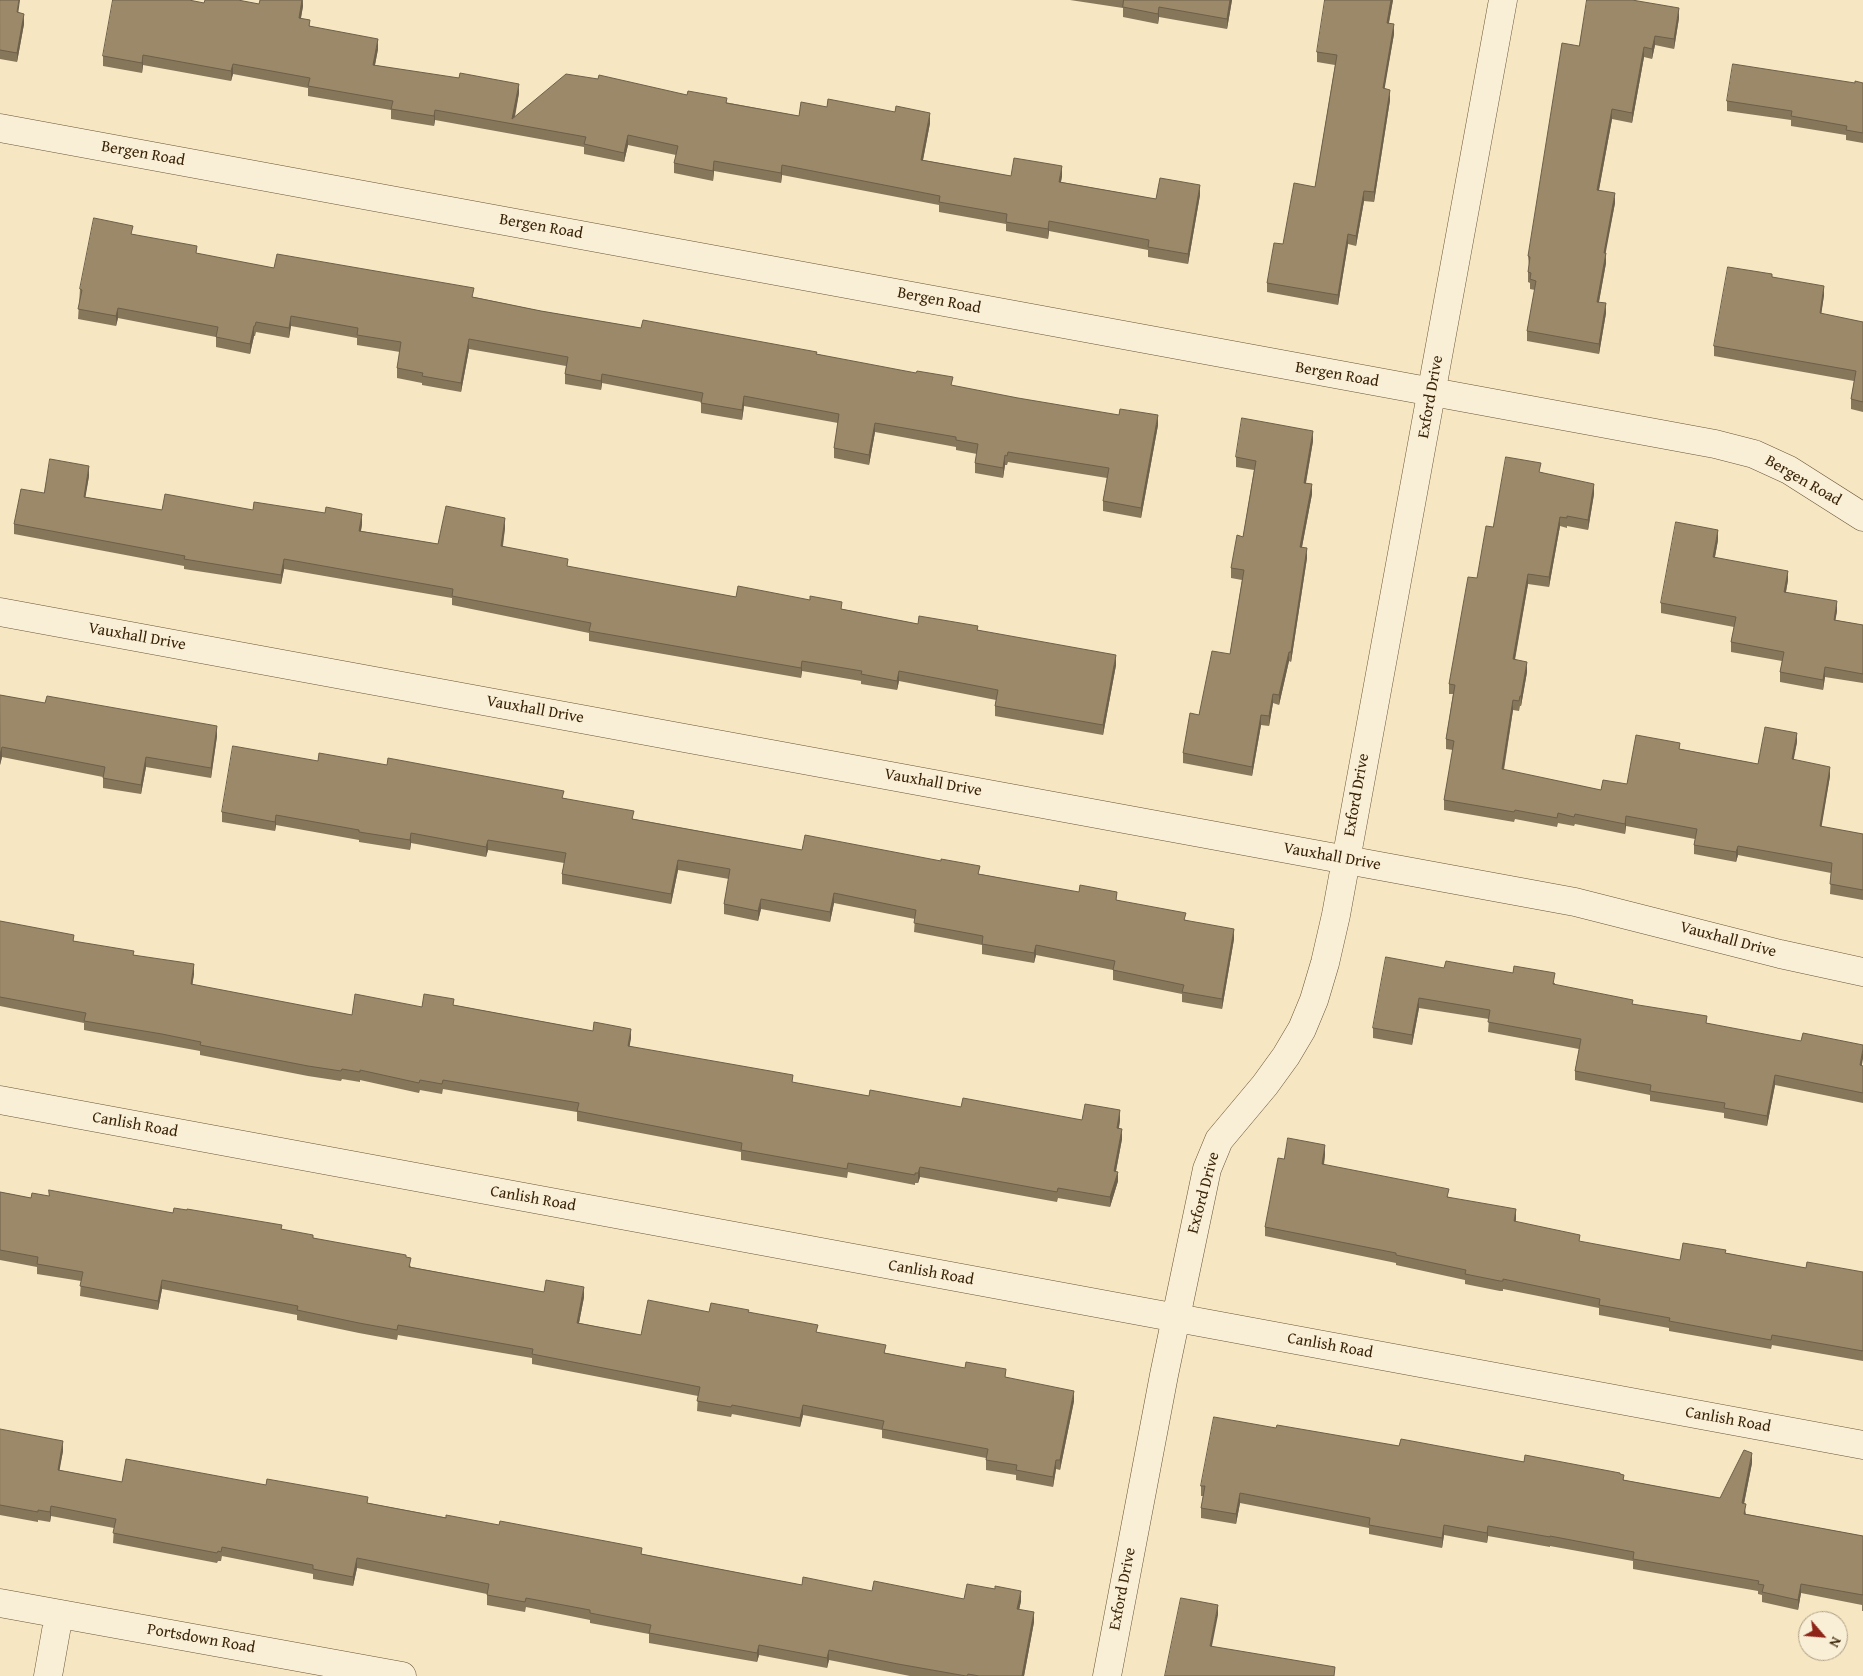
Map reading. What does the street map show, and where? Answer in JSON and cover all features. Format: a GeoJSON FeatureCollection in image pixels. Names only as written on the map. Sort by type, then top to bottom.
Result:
{"type":"FeatureCollection","features":[{"type":"Feature","properties":{"kind":"street","name":"Exford Drive"},"geometry":{"type":"LineString","coordinates":[[1107,1676],[1194,1224],[1207,1169],[1219,1140],[1286,1056],[1314,1000],[1325,963],[1346,860],[1503,0]]}},
{"type":"Feature","properties":{"kind":"street","name":"Bergen Road"},"geometry":{"type":"LineString","coordinates":[[0,128],[1715,444],[1754,454],[1789,470],[1863,517]]}},
{"type":"Feature","properties":{"kind":"street","name":"Vauxhall Drive"},"geometry":{"type":"LineString","coordinates":[[0,612],[1575,902],[1780,954],[1863,972]]}},
{"type":"Feature","properties":{"kind":"street","name":"Canlish Road"},"geometry":{"type":"LineString","coordinates":[[0,1100],[1863,1445]]}},
{"type":"Feature","properties":{"kind":"street","name":"Portsdown Road"},"geometry":{"type":"LineString","coordinates":[[0,1603],[402,1676]]}},
{"type":"Feature","properties":{"kind":"street"},"geometry":{"type":"LineString","coordinates":[[48,1676],[60,1614]]}},
{"type":"Feature","properties":{"kind":"building"},"geometry":{"type":"Polygon","coordinates":[[[0,0],[19,0],[17,12],[24,14],[17,53],[0,50],[0,0]]]}},
{"type":"Feature","properties":{"kind":"building"},"geometry":{"type":"Polygon","coordinates":[[[113,0],[189,0],[204,3],[205,0],[238,0],[259,4],[260,0],[302,0],[299,18],[310,20],[309,26],[378,39],[373,65],[459,78],[460,73],[519,84],[512,119],[566,74],[598,79],[599,75],[687,95],[688,91],[727,98],[726,103],[799,116],[801,102],[827,107],[828,99],[895,112],[896,106],[930,113],[921,160],[1011,176],[1014,158],[1062,166],[1059,182],[1156,199],[1160,178],[1200,185],[1188,254],[1148,247],[1149,240],[1049,221],[1048,229],[1006,222],[1007,214],[939,202],[940,196],[782,165],[781,173],[714,161],[713,171],[674,163],[678,146],[628,135],[624,153],[584,144],[586,137],[435,110],[434,116],[391,109],[393,101],[308,86],[310,78],[233,64],[231,71],[143,55],[142,63],[103,56],[113,0]]]}},
{"type":"Feature","properties":{"kind":"building"},"geometry":{"type":"Polygon","coordinates":[[[1124,0],[1230,0],[1227,19],[1159,7],[1158,14],[1123,7],[1124,0]]]}},
{"type":"Feature","properties":{"kind":"building"},"geometry":{"type":"Polygon","coordinates":[[[1325,0],[1391,0],[1387,23],[1394,24],[1383,88],[1390,90],[1374,192],[1364,191],[1356,236],[1348,234],[1338,295],[1267,283],[1274,243],[1283,244],[1294,183],[1315,187],[1337,55],[1317,52],[1325,0]]]}},
{"type":"Feature","properties":{"kind":"building"},"geometry":{"type":"Polygon","coordinates":[[[1587,0],[1632,0],[1679,8],[1674,39],[1655,36],[1652,49],[1644,47],[1632,113],[1612,109],[1597,190],[1615,193],[1597,302],[1606,303],[1599,344],[1527,331],[1536,281],[1530,279],[1531,273],[1528,272],[1530,257],[1528,256],[1562,43],[1579,46],[1587,0]]]}},
{"type":"Feature","properties":{"kind":"building"},"geometry":{"type":"Polygon","coordinates":[[[1733,64],[1863,83],[1863,133],[1846,130],[1847,126],[1791,116],[1792,111],[1727,101],[1733,64]]]}},
{"type":"Feature","properties":{"kind":"building"},"geometry":{"type":"Polygon","coordinates":[[[94,218],[133,226],[131,234],[197,246],[196,253],[274,268],[277,254],[474,288],[472,297],[541,311],[641,328],[643,320],[817,352],[816,354],[916,373],[917,371],[953,377],[951,385],[1018,398],[1119,415],[1120,409],[1158,415],[1141,508],[1103,501],[1109,468],[1008,452],[1007,456],[1005,455],[1003,468],[975,463],[978,444],[956,440],[956,437],[875,423],[869,455],[834,448],[839,414],[744,396],[742,410],[701,403],[703,393],[602,374],[601,381],[565,374],[568,357],[469,339],[461,383],[422,376],[423,373],[397,368],[401,342],[357,335],[358,328],[291,316],[289,328],[256,322],[250,344],[216,337],[218,327],[118,308],[116,316],[78,309],[94,218]]]}},
{"type":"Feature","properties":{"kind":"building"},"geometry":{"type":"Polygon","coordinates":[[[1728,267],[1772,274],[1772,277],[1824,286],[1820,313],[1863,322],[1863,402],[1851,399],[1856,371],[1714,346],[1728,267]]]}},
{"type":"Feature","properties":{"kind":"building"},"geometry":{"type":"Polygon","coordinates":[[[1242,418],[1313,431],[1304,483],[1312,484],[1300,547],[1307,548],[1291,652],[1289,652],[1279,695],[1273,694],[1269,716],[1261,715],[1252,767],[1183,753],[1190,713],[1199,715],[1212,651],[1230,654],[1244,570],[1231,568],[1237,535],[1243,537],[1256,461],[1236,457],[1242,418]]]}},
{"type":"Feature","properties":{"kind":"building"},"geometry":{"type":"Polygon","coordinates":[[[1506,457],[1541,463],[1539,472],[1594,484],[1588,520],[1567,516],[1567,518],[1560,517],[1549,577],[1528,574],[1513,659],[1527,662],[1521,696],[1519,701],[1513,700],[1502,769],[1601,790],[1603,780],[1627,784],[1636,735],[1680,743],[1679,749],[1758,764],[1765,727],[1797,733],[1792,759],[1830,767],[1820,826],[1863,834],[1863,890],[1830,884],[1832,863],[1738,846],[1736,852],[1694,845],[1697,829],[1626,816],[1625,824],[1575,814],[1574,817],[1558,813],[1557,818],[1444,800],[1454,741],[1446,739],[1455,685],[1449,684],[1468,577],[1477,578],[1486,526],[1493,527],[1506,457]]]}},
{"type":"Feature","properties":{"kind":"building"},"geometry":{"type":"Polygon","coordinates":[[[50,459],[89,466],[84,497],[162,510],[165,494],[253,510],[254,502],[325,513],[326,507],[362,514],[359,531],[438,544],[446,506],[505,518],[501,546],[568,559],[567,566],[736,597],[738,586],[810,600],[810,596],[842,602],[841,609],[918,624],[919,616],[978,626],[977,630],[1116,655],[1103,725],[995,706],[998,690],[899,671],[897,681],[861,674],[862,671],[802,661],[801,668],[589,631],[591,623],[452,596],[453,589],[284,559],[281,575],[184,559],[185,556],[14,524],[21,489],[44,493],[50,459]]]}},
{"type":"Feature","properties":{"kind":"building"},"geometry":{"type":"Polygon","coordinates":[[[1676,522],[1718,530],[1713,557],[1788,571],[1784,592],[1837,601],[1834,620],[1863,625],[1863,674],[1825,667],[1823,680],[1780,672],[1784,652],[1731,642],[1736,617],[1661,603],[1676,522]]]}},
{"type":"Feature","properties":{"kind":"building"},"geometry":{"type":"Polygon","coordinates":[[[0,695],[45,703],[47,696],[217,726],[211,768],[146,757],[141,785],[103,778],[105,767],[2,747],[0,755],[0,695]]]}},
{"type":"Feature","properties":{"kind":"building"},"geometry":{"type":"Polygon","coordinates":[[[233,746],[318,761],[319,753],[387,765],[388,758],[564,791],[562,798],[634,811],[632,819],[802,850],[805,835],[941,861],[941,859],[980,866],[978,874],[1079,892],[1080,885],[1117,892],[1116,900],[1186,913],[1184,920],[1234,929],[1222,999],[1182,992],[1184,985],[1113,970],[1115,961],[1036,945],[1034,953],[982,944],[983,936],[914,923],[916,910],[834,893],[830,912],[761,899],[758,911],[724,904],[730,869],[678,860],[671,894],[562,874],[566,853],[488,840],[486,847],[411,833],[410,840],[276,815],[275,822],[222,812],[233,746]]]}},
{"type":"Feature","properties":{"kind":"building"},"geometry":{"type":"Polygon","coordinates":[[[0,921],[74,935],[73,941],[134,951],[133,955],[194,964],[191,984],[352,1015],[355,994],[422,1007],[424,994],[454,999],[453,1005],[593,1031],[594,1022],[631,1029],[628,1046],[793,1075],[792,1082],[869,1096],[870,1090],[961,1107],[963,1098],[1082,1120],[1085,1104],[1120,1110],[1117,1128],[1122,1129],[1114,1171],[1118,1172],[1110,1197],[1058,1188],[1057,1192],[920,1167],[915,1175],[848,1163],[847,1169],[741,1150],[742,1143],[577,1111],[579,1103],[443,1080],[442,1084],[420,1080],[419,1083],[360,1070],[360,1072],[342,1069],[341,1071],[308,1066],[200,1045],[201,1042],[162,1034],[84,1021],[86,1013],[0,997],[0,921]]]}},
{"type":"Feature","properties":{"kind":"building"},"geometry":{"type":"Polygon","coordinates":[[[1386,957],[1444,968],[1446,961],[1513,973],[1514,966],[1555,973],[1553,984],[1633,1000],[1632,1004],[1707,1016],[1706,1023],[1801,1041],[1803,1033],[1863,1045],[1860,1065],[1863,1066],[1863,1093],[1775,1075],[1767,1116],[1724,1108],[1725,1103],[1650,1091],[1651,1085],[1575,1071],[1581,1039],[1488,1022],[1490,1010],[1419,998],[1412,1035],[1373,1028],[1386,957]]]}},
{"type":"Feature","properties":{"kind":"building"},"geometry":{"type":"Polygon","coordinates":[[[1288,1138],[1325,1145],[1322,1164],[1449,1189],[1447,1197],[1516,1209],[1514,1221],[1580,1235],[1579,1241],[1680,1260],[1683,1243],[1726,1250],[1725,1253],[1806,1268],[1807,1262],[1863,1272],[1863,1351],[1772,1335],[1771,1340],[1669,1321],[1670,1318],[1599,1305],[1600,1299],[1503,1279],[1503,1281],[1500,1281],[1465,1274],[1466,1270],[1396,1255],[1396,1253],[1265,1227],[1278,1158],[1284,1159],[1288,1138]]]}},
{"type":"Feature","properties":{"kind":"building"},"geometry":{"type":"Polygon","coordinates":[[[49,1190],[173,1213],[174,1208],[187,1209],[282,1225],[281,1229],[313,1235],[313,1238],[406,1255],[406,1257],[411,1258],[409,1267],[544,1292],[546,1280],[584,1287],[577,1323],[641,1335],[648,1300],[709,1312],[711,1303],[818,1325],[816,1332],[886,1345],[884,1353],[965,1368],[966,1362],[1006,1369],[1005,1377],[1074,1391],[1060,1460],[1056,1460],[1053,1477],[1016,1470],[1017,1465],[986,1460],[988,1449],[882,1429],[884,1421],[803,1405],[800,1418],[732,1405],[731,1407],[697,1401],[700,1387],[532,1354],[533,1349],[398,1325],[397,1330],[359,1323],[297,1310],[298,1306],[162,1280],[158,1301],[80,1286],[83,1272],[37,1264],[38,1257],[0,1250],[0,1192],[31,1198],[32,1193],[49,1196],[49,1190]]]}},
{"type":"Feature","properties":{"kind":"building"},"geometry":{"type":"Polygon","coordinates":[[[1214,1417],[1276,1428],[1277,1425],[1399,1446],[1401,1439],[1524,1462],[1525,1455],[1620,1473],[1624,1475],[1623,1480],[1720,1498],[1744,1450],[1752,1453],[1742,1503],[1746,1504],[1744,1514],[1863,1536],[1863,1595],[1801,1584],[1798,1600],[1762,1592],[1764,1585],[1758,1584],[1759,1581],[1633,1559],[1634,1552],[1488,1526],[1487,1533],[1444,1525],[1442,1538],[1369,1525],[1370,1518],[1240,1493],[1236,1514],[1201,1508],[1205,1486],[1201,1486],[1214,1417]]]}},
{"type":"Feature","properties":{"kind":"building"},"geometry":{"type":"Polygon","coordinates":[[[0,1429],[63,1441],[58,1470],[122,1482],[126,1459],[266,1485],[267,1479],[368,1497],[367,1503],[446,1518],[446,1515],[499,1525],[500,1521],[642,1548],[641,1554],[802,1585],[803,1577],[872,1591],[874,1581],[964,1599],[967,1584],[995,1589],[995,1586],[1021,1591],[1017,1609],[1034,1612],[1022,1676],[979,1676],[968,1674],[966,1676],[829,1650],[827,1658],[759,1645],[757,1653],[649,1633],[651,1625],[590,1613],[590,1610],[526,1598],[525,1602],[487,1595],[489,1584],[357,1558],[353,1577],[313,1569],[313,1565],[222,1547],[221,1552],[218,1551],[217,1553],[113,1533],[116,1519],[51,1506],[50,1512],[38,1510],[38,1512],[0,1505],[0,1429]]]}},
{"type":"Feature","properties":{"kind":"building"},"geometry":{"type":"Polygon","coordinates":[[[1181,1598],[1218,1605],[1210,1646],[1335,1667],[1334,1676],[1165,1676],[1181,1598]]]}}]}
